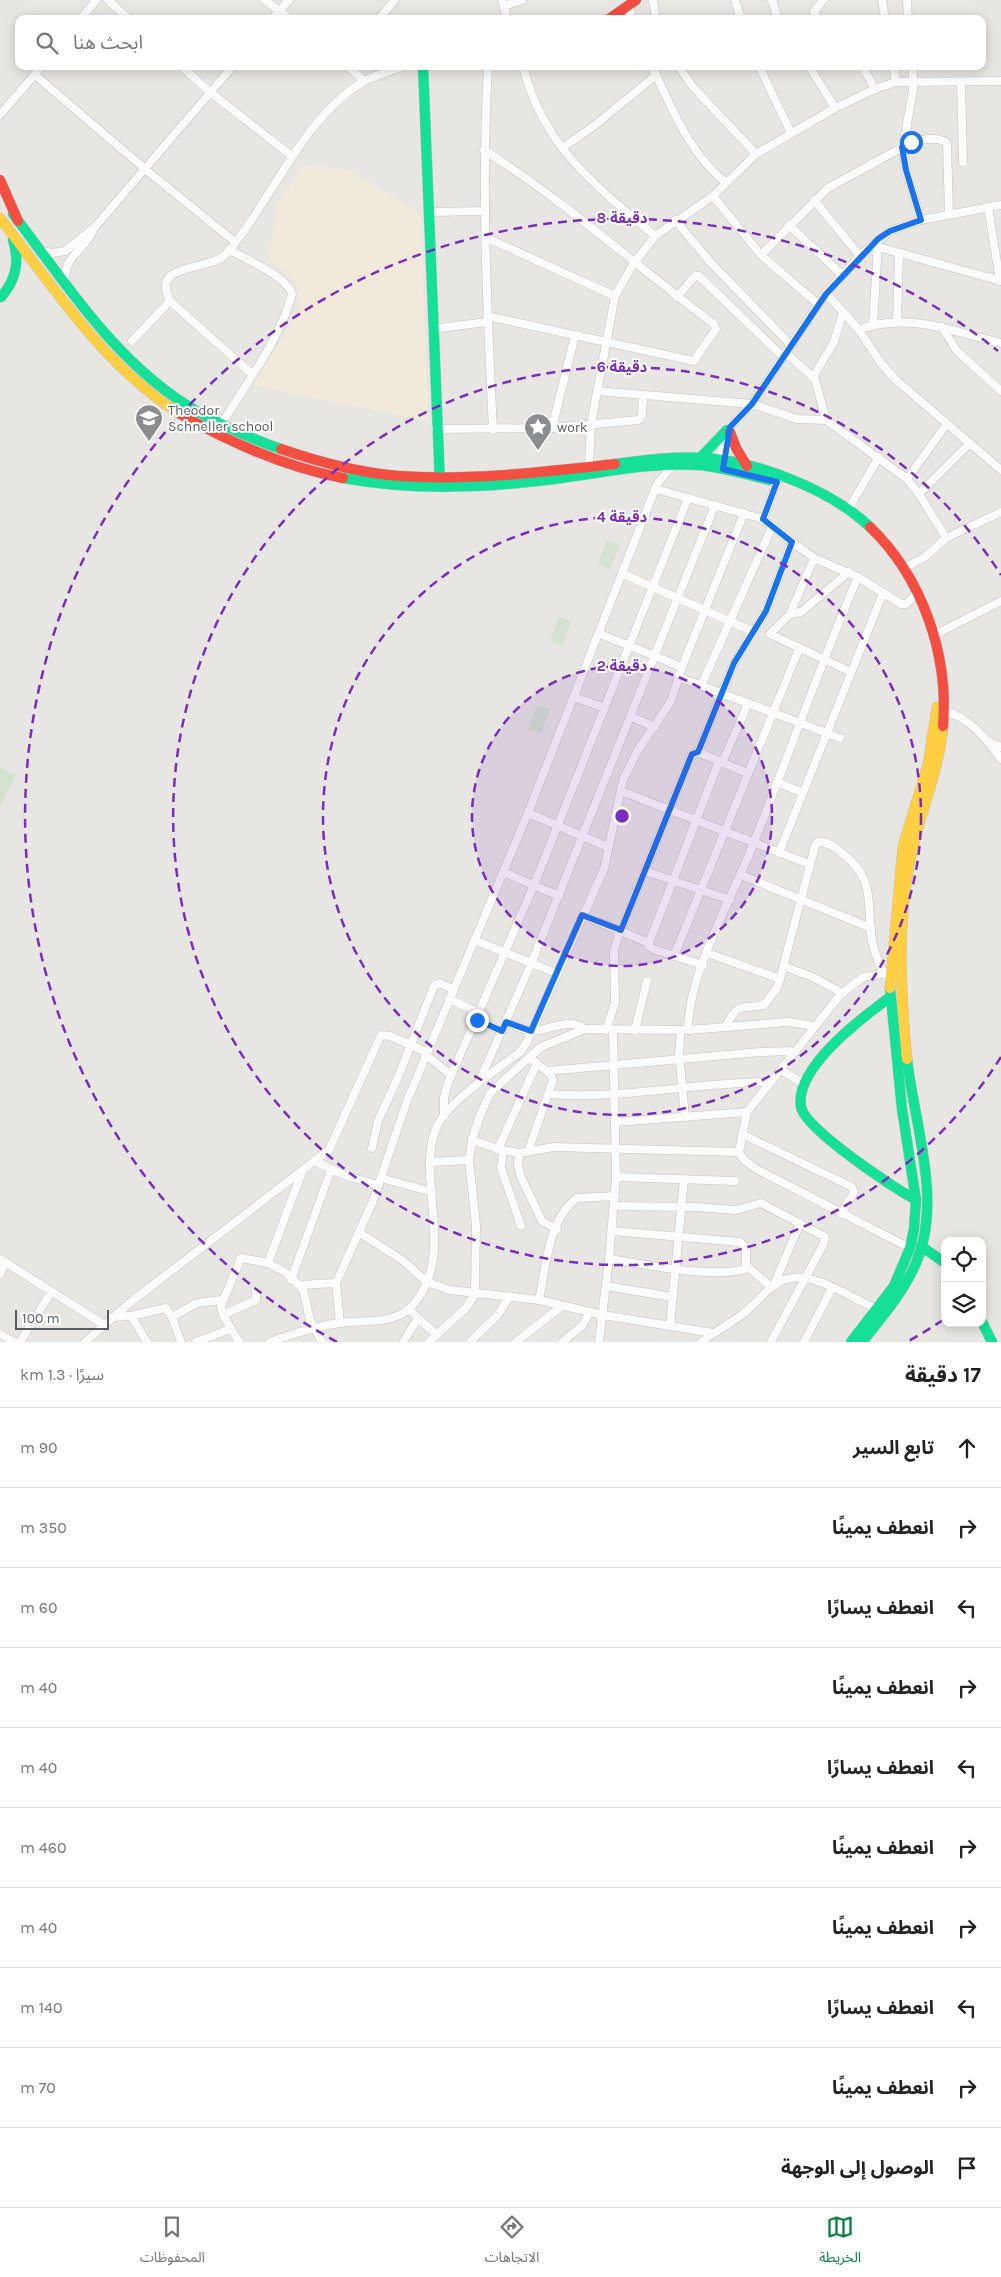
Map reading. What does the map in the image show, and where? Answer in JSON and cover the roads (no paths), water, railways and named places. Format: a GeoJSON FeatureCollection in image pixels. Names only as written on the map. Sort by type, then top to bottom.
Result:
{"type":"FeatureCollection","features":[{"type":"Feature","properties":{"kind":"main road"},"geometry":{"type":"LineString","coordinates":[[615,15],[632,3]]}},
{"type":"Feature","properties":{"kind":"main road"},"geometry":{"type":"LineString","coordinates":[[424,70],[422,105],[430,212],[432,329],[440,482]]}},
{"type":"Feature","properties":{"kind":"main road"},"geometry":{"type":"LineString","coordinates":[[0,180],[18,221]]}},
{"type":"Feature","properties":{"kind":"main road"},"geometry":{"type":"LineString","coordinates":[[0,197],[103,332],[138,368],[177,400],[221,425],[256,440],[338,466],[440,482],[665,458],[700,458],[812,495],[854,520],[877,542],[899,569],[914,596],[930,649],[937,704],[928,782],[909,823],[900,863],[888,973],[906,1091],[927,1197],[922,1246],[902,1291],[862,1342]]}},
{"type":"Feature","properties":{"kind":"main road"},"geometry":{"type":"LineString","coordinates":[[0,218],[41,273],[113,361],[140,386],[175,412],[198,426],[246,448],[336,477],[386,485],[565,479],[654,467],[687,465],[721,464],[747,466],[786,477],[820,491],[848,508],[870,525],[906,568],[918,590],[934,635],[944,711],[941,745],[928,782],[906,880],[902,992],[906,1091],[916,1200],[910,1248],[894,1286],[878,1310],[851,1342]]}},
{"type":"Feature","properties":{"kind":"main road"},"geometry":{"type":"LineString","coordinates":[[1,297],[12,283],[17,269],[17,252],[9,230]]}},
{"type":"Feature","properties":{"kind":"main road"},"geometry":{"type":"LineString","coordinates":[[41,273],[52,266]]}},
{"type":"Feature","properties":{"kind":"main road"},"geometry":{"type":"LineString","coordinates":[[700,458],[729,430],[736,448],[747,466]]}},
{"type":"Feature","properties":{"kind":"main road"},"geometry":{"type":"LineString","coordinates":[[336,477],[338,466]]}},
{"type":"Feature","properties":{"kind":"main road"},"geometry":{"type":"LineString","coordinates":[[890,996],[841,1036],[804,1084],[801,1104],[804,1115],[814,1127],[894,1188],[916,1200]]}},
{"type":"Feature","properties":{"kind":"main road"},"geometry":{"type":"LineString","coordinates":[[894,1188],[914,1184]]}},
{"type":"Feature","properties":{"kind":"main road"},"geometry":{"type":"LineString","coordinates":[[922,1246],[941,1260]]}},
{"type":"Feature","properties":{"kind":"main road"},"geometry":{"type":"LineString","coordinates":[[984,1327],[992,1342]]}},
{"type":"Feature","properties":{"kind":"street"},"geometry":{"type":"LineString","coordinates":[[84,15],[96,0]]}},
{"type":"Feature","properties":{"kind":"street"},"geometry":{"type":"LineString","coordinates":[[108,0],[125,15]]}},
{"type":"Feature","properties":{"kind":"street"},"geometry":{"type":"LineString","coordinates":[[265,0],[285,15]]}},
{"type":"Feature","properties":{"kind":"street"},"geometry":{"type":"LineString","coordinates":[[275,15],[289,0]]}},
{"type":"Feature","properties":{"kind":"street"},"geometry":{"type":"LineString","coordinates":[[382,15],[395,0]]}},
{"type":"Feature","properties":{"kind":"street"},"geometry":{"type":"LineString","coordinates":[[503,3],[522,0]]}},
{"type":"Feature","properties":{"kind":"street"},"geometry":{"type":"LineString","coordinates":[[652,0],[655,15]]}},
{"type":"Feature","properties":{"kind":"street"},"geometry":{"type":"LineString","coordinates":[[735,0],[740,15]]}},
{"type":"Feature","properties":{"kind":"street"},"geometry":{"type":"LineString","coordinates":[[772,0],[777,15]]}},
{"type":"Feature","properties":{"kind":"street"},"geometry":{"type":"LineString","coordinates":[[816,15],[814,12],[823,0]]}},
{"type":"Feature","properties":{"kind":"street"},"geometry":{"type":"LineString","coordinates":[[882,0],[884,15]]}},
{"type":"Feature","properties":{"kind":"street"},"geometry":{"type":"LineString","coordinates":[[906,0],[908,15]]}},
{"type":"Feature","properties":{"kind":"street"},"geometry":{"type":"LineString","coordinates":[[0,115],[38,70]]}},
{"type":"Feature","properties":{"kind":"street"},"geometry":{"type":"LineString","coordinates":[[185,70],[211,93],[292,156]]}},
{"type":"Feature","properties":{"kind":"street"},"geometry":{"type":"LineString","coordinates":[[40,250],[52,253],[65,251],[94,228],[230,70]]}},
{"type":"Feature","properties":{"kind":"street"},"geometry":{"type":"LineString","coordinates":[[352,70],[364,81]]}},
{"type":"Feature","properties":{"kind":"street"},"geometry":{"type":"LineString","coordinates":[[252,374],[170,301],[166,288],[172,273],[182,269],[211,264],[229,250],[292,156],[327,114],[364,81],[393,70]]}},
{"type":"Feature","properties":{"kind":"street"},"geometry":{"type":"LineString","coordinates":[[488,70],[484,150],[487,319],[493,430]]}},
{"type":"Feature","properties":{"kind":"street"},"geometry":{"type":"LineString","coordinates":[[524,70],[532,98],[542,119],[562,148],[601,190],[655,236]]}},
{"type":"Feature","properties":{"kind":"street"},"geometry":{"type":"LineString","coordinates":[[654,70],[691,144],[709,169],[726,183]]}},
{"type":"Feature","properties":{"kind":"street"},"geometry":{"type":"LineString","coordinates":[[681,70],[694,88],[756,154]]}},
{"type":"Feature","properties":{"kind":"street"},"geometry":{"type":"LineString","coordinates":[[761,70],[791,133]]}},
{"type":"Feature","properties":{"kind":"street"},"geometry":{"type":"LineString","coordinates":[[811,70],[835,108]]}},
{"type":"Feature","properties":{"kind":"street"},"geometry":{"type":"LineString","coordinates":[[864,70],[875,89]]}},
{"type":"Feature","properties":{"kind":"street"},"geometry":{"type":"LineString","coordinates":[[894,70],[896,82]]}},
{"type":"Feature","properties":{"kind":"street"},"geometry":{"type":"LineString","coordinates":[[913,70],[914,83],[902,147],[906,170],[921,220]]}},
{"type":"Feature","properties":{"kind":"street"},"geometry":{"type":"LineString","coordinates":[[34,75],[145,170],[235,242]]}},
{"type":"Feature","properties":{"kind":"street"},"geometry":{"type":"LineString","coordinates":[[562,148],[601,121],[656,75]]}},
{"type":"Feature","properties":{"kind":"street"},"geometry":{"type":"LineString","coordinates":[[589,467],[591,424],[615,296],[635,262],[655,236],[675,220],[713,196],[756,154],[835,108],[875,89],[896,82],[1001,81]]}},
{"type":"Feature","properties":{"kind":"street"},"geometry":{"type":"LineString","coordinates":[[961,82],[963,162]]}},
{"type":"Feature","properties":{"kind":"street"},"geometry":{"type":"LineString","coordinates":[[761,255],[814,200],[837,182],[902,147],[920,140],[944,141],[947,143],[949,214]]}},
{"type":"Feature","properties":{"kind":"street"},"geometry":{"type":"LineString","coordinates":[[432,329],[487,319],[696,360],[716,327],[526,178],[484,150]]}},
{"type":"Feature","properties":{"kind":"street"},"geometry":{"type":"LineString","coordinates":[[713,196],[761,255],[818,305]]}},
{"type":"Feature","properties":{"kind":"street"},"geometry":{"type":"LineString","coordinates":[[814,200],[860,256]]}},
{"type":"Feature","properties":{"kind":"street"},"geometry":{"type":"LineString","coordinates":[[721,464],[729,430],[752,404],[826,294],[860,256],[878,243],[890,231],[921,220],[1001,205]]}},
{"type":"Feature","properties":{"kind":"street"},"geometry":{"type":"LineString","coordinates":[[878,243],[899,254],[1000,281],[988,207]]}},
{"type":"Feature","properties":{"kind":"street"},"geometry":{"type":"LineString","coordinates":[[430,212],[485,211]]}},
{"type":"Feature","properties":{"kind":"street"},"geometry":{"type":"LineString","coordinates":[[675,220],[712,264],[791,345]]}},
{"type":"Feature","properties":{"kind":"street"},"geometry":{"type":"LineString","coordinates":[[789,225],[842,275]]}},
{"type":"Feature","properties":{"kind":"street"},"geometry":{"type":"LineString","coordinates":[[67,286],[65,275],[67,264],[89,238],[94,228]]}},
{"type":"Feature","properties":{"kind":"street"},"geometry":{"type":"LineString","coordinates":[[486,238],[615,296]]}},
{"type":"Feature","properties":{"kind":"street"},"geometry":{"type":"LineString","coordinates":[[873,324],[878,243]]}},
{"type":"Feature","properties":{"kind":"street"},"geometry":{"type":"LineString","coordinates":[[221,425],[281,327],[292,294],[288,287],[271,274],[229,250]]}},
{"type":"Feature","properties":{"kind":"street"},"geometry":{"type":"LineString","coordinates":[[897,322],[899,254]]}},
{"type":"Feature","properties":{"kind":"street"},"geometry":{"type":"LineString","coordinates":[[677,297],[695,276],[699,276],[785,355],[813,377],[826,420]]}},
{"type":"Feature","properties":{"kind":"street"},"geometry":{"type":"LineString","coordinates":[[826,294],[859,330],[895,380],[1001,470]]}},
{"type":"Feature","properties":{"kind":"street"},"geometry":{"type":"LineString","coordinates":[[132,340],[170,301]]}},
{"type":"Feature","properties":{"kind":"street"},"geometry":{"type":"LineString","coordinates":[[813,377],[834,342],[843,312]]}},
{"type":"Feature","properties":{"kind":"street"},"geometry":{"type":"LineString","coordinates":[[859,330],[873,324],[897,322],[942,327],[1001,343]]}},
{"type":"Feature","properties":{"kind":"street"},"geometry":{"type":"LineString","coordinates":[[942,327],[957,351],[1001,391]]}},
{"type":"Feature","properties":{"kind":"street"},"geometry":{"type":"LineString","coordinates":[[552,428],[575,335]]}},
{"type":"Feature","properties":{"kind":"street"},"geometry":{"type":"LineString","coordinates":[[597,391],[752,404],[797,419],[826,420],[907,479],[919,494],[946,538]]}},
{"type":"Feature","properties":{"kind":"street"},"geometry":{"type":"LineString","coordinates":[[436,429],[552,428],[639,420],[642,416],[643,396]]}},
{"type":"Feature","properties":{"kind":"street"},"geometry":{"type":"LineString","coordinates":[[907,479],[946,425]]}},
{"type":"Feature","properties":{"kind":"street"},"geometry":{"type":"LineString","coordinates":[[919,494],[970,443]]}},
{"type":"Feature","properties":{"kind":"street"},"geometry":{"type":"LineString","coordinates":[[848,508],[879,457]]}},
{"type":"Feature","properties":{"kind":"street"},"geometry":{"type":"LineString","coordinates":[[340,1323],[336,1283],[360,1233],[426,1054],[528,812],[657,487],[672,466]]}},
{"type":"Feature","properties":{"kind":"street"},"geometry":{"type":"LineString","coordinates":[[654,467],[657,487]]}},
{"type":"Feature","properties":{"kind":"street"},"geometry":{"type":"LineString","coordinates":[[763,519],[777,482]]}},
{"type":"Feature","properties":{"kind":"street"},"geometry":{"type":"LineString","coordinates":[[657,487],[688,498],[763,519],[814,558],[849,572],[904,604],[914,596]]}},
{"type":"Feature","properties":{"kind":"street"},"geometry":{"type":"LineString","coordinates":[[444,1116],[445,1091],[451,1075],[479,1016],[534,885],[688,498]]}},
{"type":"Feature","properties":{"kind":"street"},"geometry":{"type":"LineString","coordinates":[[478,1083],[559,896],[656,658],[715,506]]}},
{"type":"Feature","properties":{"kind":"street"},"geometry":{"type":"LineString","coordinates":[[906,568],[926,557],[946,538],[1001,512]]}},
{"type":"Feature","properties":{"kind":"street"},"geometry":{"type":"LineString","coordinates":[[274,1341],[340,1323],[388,1319],[409,1310],[427,1282],[434,1242],[431,1162],[434,1134],[444,1116],[478,1083],[519,1053],[531,1031],[604,868],[623,780],[638,750],[671,701],[678,677],[744,513]]}},
{"type":"Feature","properties":{"kind":"street"},"geometry":{"type":"LineString","coordinates":[[701,686],[772,527]]}},
{"type":"Feature","properties":{"kind":"street"},"geometry":{"type":"LineString","coordinates":[[698,752],[734,663],[766,611],[792,542]]}},
{"type":"Feature","properties":{"kind":"street"},"geometry":{"type":"LineString","coordinates":[[814,558],[790,614],[770,634],[851,672]]}},
{"type":"Feature","properties":{"kind":"street"},"geometry":{"type":"LineString","coordinates":[[790,614],[801,612],[849,572]]}},
{"type":"Feature","properties":{"kind":"street"},"geometry":{"type":"LineString","coordinates":[[623,574],[754,632]]}},
{"type":"Feature","properties":{"kind":"street"},"geometry":{"type":"LineString","coordinates":[[685,1117],[680,1059],[690,1004],[703,965],[753,844],[858,577]]}},
{"type":"Feature","properties":{"kind":"street"},"geometry":{"type":"LineString","coordinates":[[779,853],[883,593]]}},
{"type":"Feature","properties":{"kind":"street"},"geometry":{"type":"LineString","coordinates":[[934,635],[1001,601]]}},
{"type":"Feature","properties":{"kind":"street"},"geometry":{"type":"LineString","coordinates":[[600,634],[682,667]]}},
{"type":"Feature","properties":{"kind":"street"},"geometry":{"type":"LineString","coordinates":[[674,956],[799,649]]}},
{"type":"Feature","properties":{"kind":"street"},"geometry":{"type":"LineString","coordinates":[[678,677],[840,738]]}},
{"type":"Feature","properties":{"kind":"street"},"geometry":{"type":"LineString","coordinates":[[574,697],[605,708]]}},
{"type":"Feature","properties":{"kind":"street"},"geometry":{"type":"LineString","coordinates":[[649,943],[720,762],[748,704]]}},
{"type":"Feature","properties":{"kind":"street"},"geometry":{"type":"LineString","coordinates":[[944,711],[960,716],[986,740],[1001,759]]}},
{"type":"Feature","properties":{"kind":"street"},"geometry":{"type":"LineString","coordinates":[[632,717],[655,726]]}},
{"type":"Feature","properties":{"kind":"street"},"geometry":{"type":"LineString","coordinates":[[986,740],[1001,747]]}},
{"type":"Feature","properties":{"kind":"street"},"geometry":{"type":"LineString","coordinates":[[599,1342],[612,1231],[616,1177],[616,1094],[609,1030],[615,1003],[614,951],[668,810],[692,754],[698,752],[747,774]]}},
{"type":"Feature","properties":{"kind":"street"},"geometry":{"type":"LineString","coordinates":[[608,774],[623,780]]}},
{"type":"Feature","properties":{"kind":"street"},"geometry":{"type":"LineString","coordinates":[[777,782],[803,793]]}},
{"type":"Feature","properties":{"kind":"street"},"geometry":{"type":"LineString","coordinates":[[620,791],[753,844],[810,864]]}},
{"type":"Feature","properties":{"kind":"street"},"geometry":{"type":"LineString","coordinates":[[528,812],[608,847]]}},
{"type":"Feature","properties":{"kind":"street"},"geometry":{"type":"LineString","coordinates":[[725,1027],[735,1011],[742,1006],[764,1006],[777,988],[815,846],[820,841],[831,845],[851,860],[865,879],[871,906],[873,946],[888,973],[863,977],[842,993],[793,1051],[747,1112],[739,1152],[745,1161],[758,1170],[910,1248]]}},
{"type":"Feature","properties":{"kind":"street"},"geometry":{"type":"LineString","coordinates":[[644,871],[730,900]]}},
{"type":"Feature","properties":{"kind":"street"},"geometry":{"type":"LineString","coordinates":[[503,872],[559,896]]}},
{"type":"Feature","properties":{"kind":"street"},"geometry":{"type":"LineString","coordinates":[[740,875],[871,928]]}},
{"type":"Feature","properties":{"kind":"street"},"geometry":{"type":"LineString","coordinates":[[582,915],[649,943],[651,948],[703,965]]}},
{"type":"Feature","properties":{"kind":"street"},"geometry":{"type":"LineString","coordinates":[[474,940],[556,974]]}},
{"type":"Feature","properties":{"kind":"street"},"geometry":{"type":"LineString","coordinates":[[708,953],[780,979]]}},
{"type":"Feature","properties":{"kind":"street"},"geometry":{"type":"LineString","coordinates":[[783,966],[813,977],[842,993]]}},
{"type":"Feature","properties":{"kind":"street"},"geometry":{"type":"LineString","coordinates":[[635,1030],[647,981]]}},
{"type":"Feature","properties":{"kind":"street"},"geometry":{"type":"LineString","coordinates":[[372,1148],[378,1121],[434,986],[439,984],[453,989]]}},
{"type":"Feature","properties":{"kind":"street"},"geometry":{"type":"LineString","coordinates":[[449,999],[502,1031]]}},
{"type":"Feature","properties":{"kind":"street"},"geometry":{"type":"LineString","coordinates":[[506,1022],[531,1031],[574,1024],[585,1029],[609,1030],[684,1030],[788,1022],[814,1026]]}},
{"type":"Feature","properties":{"kind":"street"},"geometry":{"type":"LineString","coordinates":[[429,1342],[466,1308],[475,1294],[476,1225],[469,1160],[472,1140],[491,1092],[533,1060],[549,1043],[585,1029]]}},
{"type":"Feature","properties":{"kind":"street"},"geometry":{"type":"LineString","coordinates":[[86,1342],[103,1324],[332,1146],[381,1035],[390,1036],[411,1045],[426,1054],[451,1075]]}},
{"type":"Feature","properties":{"kind":"street"},"geometry":{"type":"LineString","coordinates":[[547,1071],[614,1064],[793,1051]]}},
{"type":"Feature","properties":{"kind":"street"},"geometry":{"type":"LineString","coordinates":[[528,1152],[553,1080],[547,1071],[533,1060]]}},
{"type":"Feature","properties":{"kind":"street"},"geometry":{"type":"LineString","coordinates":[[521,1226],[501,1168],[501,1150],[533,1060]]}},
{"type":"Feature","properties":{"kind":"street"},"geometry":{"type":"LineString","coordinates":[[780,1070],[804,1084]]}},
{"type":"Feature","properties":{"kind":"street"},"geometry":{"type":"LineString","coordinates":[[549,1094],[591,1096],[683,1086],[770,1082]]}},
{"type":"Feature","properties":{"kind":"street"},"geometry":{"type":"LineString","coordinates":[[616,1122],[747,1112]]}},
{"type":"Feature","properties":{"kind":"street"},"geometry":{"type":"LineString","coordinates":[[742,1134],[852,1187],[854,1192],[841,1214]]}},
{"type":"Feature","properties":{"kind":"street"},"geometry":{"type":"LineString","coordinates":[[472,1140],[501,1150],[519,1153],[554,1146],[739,1152]]}},
{"type":"Feature","properties":{"kind":"street"},"geometry":{"type":"LineString","coordinates":[[519,1153],[518,1169],[542,1221],[557,1228]]}},
{"type":"Feature","properties":{"kind":"street"},"geometry":{"type":"LineString","coordinates":[[431,1162],[469,1160]]}},
{"type":"Feature","properties":{"kind":"street"},"geometry":{"type":"LineString","coordinates":[[314,1161],[331,1170],[432,1192]]}},
{"type":"Feature","properties":{"kind":"street"},"geometry":{"type":"LineString","coordinates":[[268,1263],[303,1170]]}},
{"type":"Feature","properties":{"kind":"street"},"geometry":{"type":"LineString","coordinates":[[291,1280],[331,1170]]}},
{"type":"Feature","properties":{"kind":"street"},"geometry":{"type":"LineString","coordinates":[[616,1177],[735,1181]]}},
{"type":"Feature","properties":{"kind":"street"},"geometry":{"type":"LineString","coordinates":[[670,1326],[684,1179]]}},
{"type":"Feature","properties":{"kind":"street"},"geometry":{"type":"LineString","coordinates":[[539,1300],[546,1255],[565,1210],[577,1198],[615,1196]]}},
{"type":"Feature","properties":{"kind":"street"},"geometry":{"type":"LineString","coordinates":[[614,1206],[736,1210],[761,1203],[800,1222],[825,1238],[771,1342]]}},
{"type":"Feature","properties":{"kind":"street"},"geometry":{"type":"LineString","coordinates":[[772,1286],[800,1222]]}},
{"type":"Feature","properties":{"kind":"street"},"geometry":{"type":"LineString","coordinates":[[612,1231],[740,1242],[746,1248],[744,1262],[748,1268],[772,1286]]}},
{"type":"Feature","properties":{"kind":"street"},"geometry":{"type":"LineString","coordinates":[[360,1233],[402,1260],[427,1282],[450,1290],[539,1300],[589,1313],[713,1333]]}},
{"type":"Feature","properties":{"kind":"street"},"geometry":{"type":"LineString","coordinates":[[239,1342],[223,1315],[222,1300],[241,1258],[245,1257],[268,1263],[285,1272],[291,1280],[299,1285],[304,1291],[310,1320],[322,1342]]}},
{"type":"Feature","properties":{"kind":"street"},"geometry":{"type":"LineString","coordinates":[[609,1259],[675,1268],[735,1271],[748,1268]]}},
{"type":"Feature","properties":{"kind":"street"},"geometry":{"type":"LineString","coordinates":[[0,1274],[2,1261],[103,1324]]}},
{"type":"Feature","properties":{"kind":"street"},"geometry":{"type":"LineString","coordinates":[[701,1342],[740,1316],[772,1286],[790,1278],[805,1278],[832,1288],[878,1310]]}},
{"type":"Feature","properties":{"kind":"street"},"geometry":{"type":"LineString","coordinates":[[299,1285],[336,1283]]}},
{"type":"Feature","properties":{"kind":"street"},"geometry":{"type":"LineString","coordinates":[[606,1286],[672,1297]]}},
{"type":"Feature","properties":{"kind":"street"},"geometry":{"type":"LineString","coordinates":[[804,1342],[832,1288]]}},
{"type":"Feature","properties":{"kind":"street"},"geometry":{"type":"LineString","coordinates":[[223,1315],[256,1300],[256,1290]]}},
{"type":"Feature","properties":{"kind":"street"},"geometry":{"type":"LineString","coordinates":[[20,1342],[51,1292]]}},
{"type":"Feature","properties":{"kind":"street"},"geometry":{"type":"LineString","coordinates":[[470,1342],[497,1316],[510,1296]]}},
{"type":"Feature","properties":{"kind":"street"},"geometry":{"type":"LineString","coordinates":[[172,1317],[196,1304],[222,1300]]}},
{"type":"Feature","properties":{"kind":"street"},"geometry":{"type":"LineString","coordinates":[[516,1342],[562,1306]]}},
{"type":"Feature","properties":{"kind":"street"},"geometry":{"type":"LineString","coordinates":[[112,1317],[131,1316],[166,1308],[172,1317],[180,1342]]}},
{"type":"Feature","properties":{"kind":"street"},"geometry":{"type":"LineString","coordinates":[[409,1310],[436,1334]]}},
{"type":"Feature","properties":{"kind":"street"},"geometry":{"type":"LineString","coordinates":[[562,1342],[583,1325],[589,1313]]}},
{"type":"Feature","properties":{"kind":"street"},"geometry":{"type":"LineString","coordinates":[[131,1316],[146,1342]]}},
{"type":"Feature","properties":{"kind":"street"},"geometry":{"type":"LineString","coordinates":[[402,1342],[418,1318]]}},
{"type":"Feature","properties":{"kind":"street"},"geometry":{"type":"LineString","coordinates":[[196,1342],[230,1329]]}},
{"type":"Feature","properties":{"kind":"street"},"geometry":{"type":"LineString","coordinates":[[0,1334],[14,1342]]}},
{"type":"Feature","properties":{"kind":"place","name":"Theodor Schneller school"},"geometry":{"type":"Point","coordinates":[149,442]}},
{"type":"Feature","properties":{"kind":"place","name":"work"},"geometry":{"type":"Point","coordinates":[538,451]}}]}
